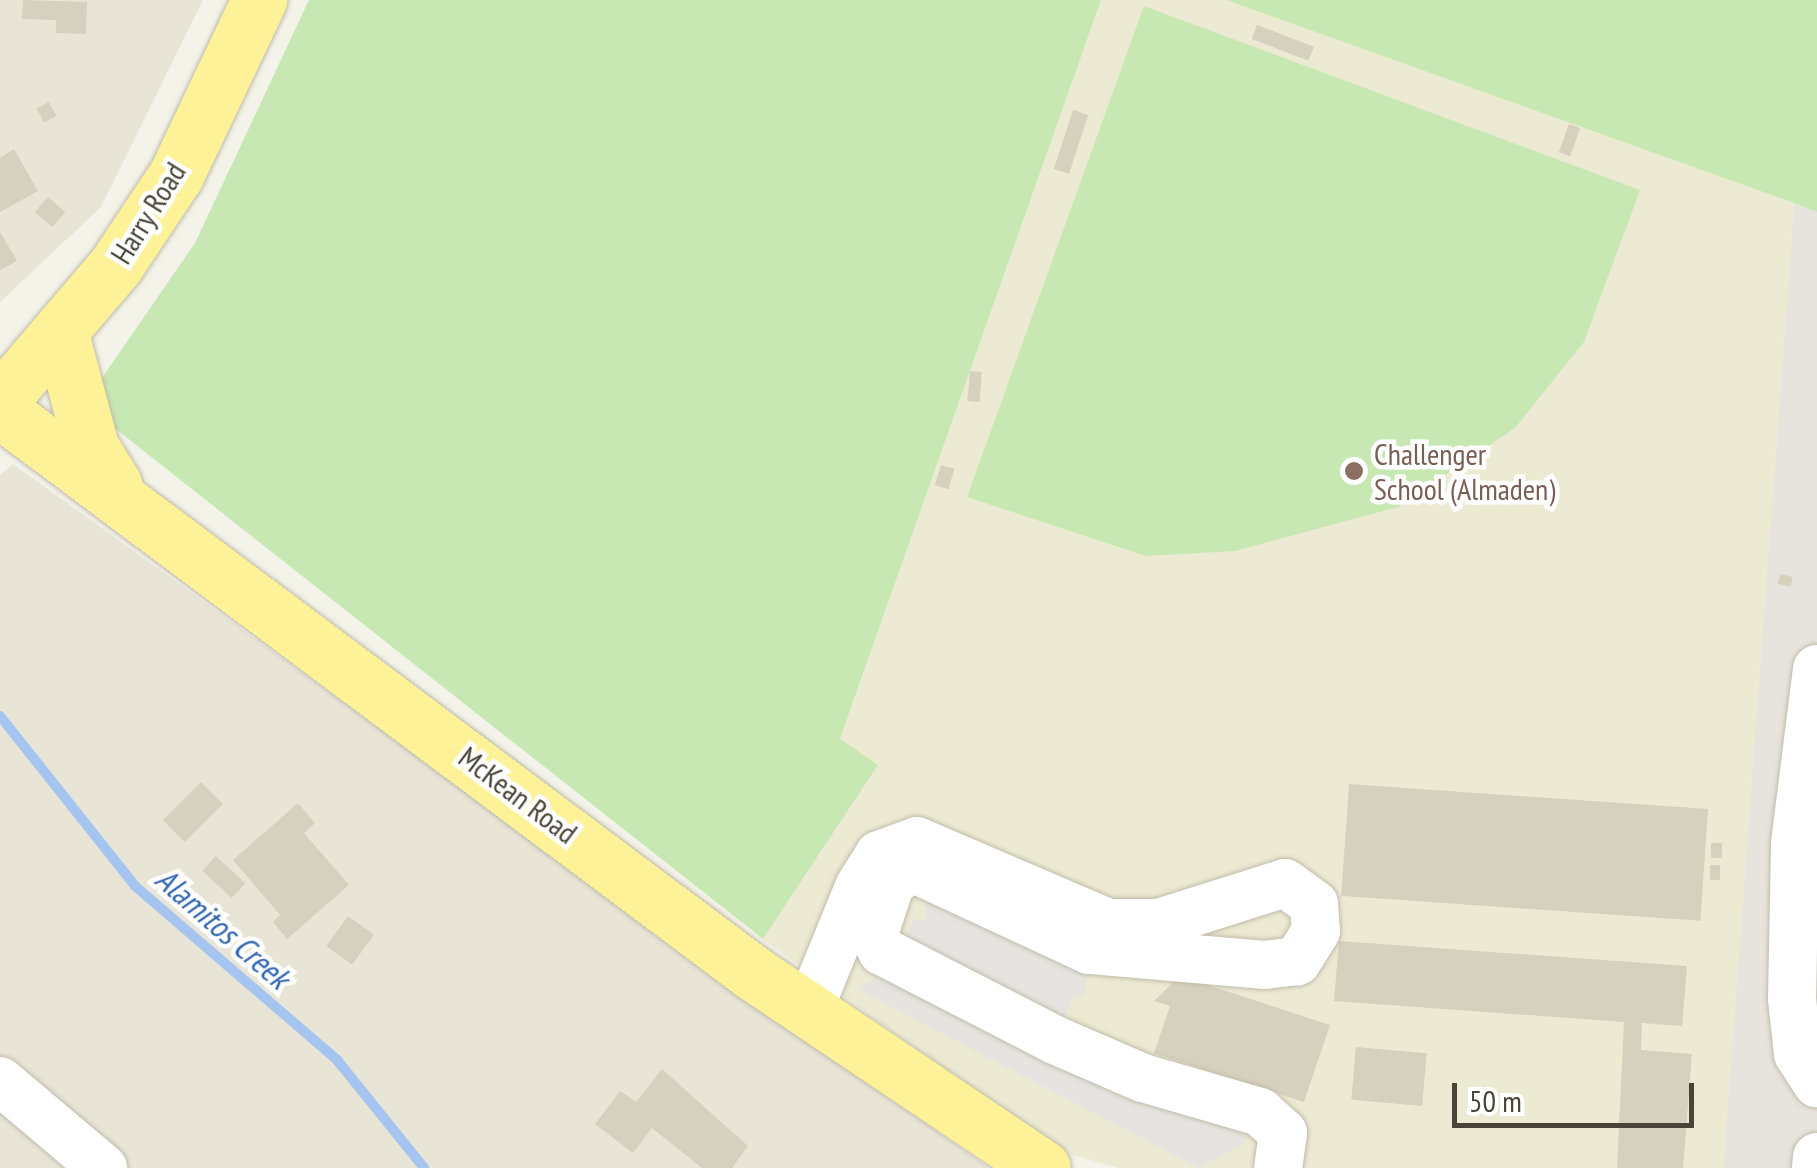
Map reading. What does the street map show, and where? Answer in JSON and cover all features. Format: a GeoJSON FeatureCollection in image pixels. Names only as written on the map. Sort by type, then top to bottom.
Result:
{"type":"FeatureCollection","features":[{"type":"Feature","properties":{"kind":"main road","name":"Harry Road"},"geometry":{"type":"LineString","coordinates":[[0,401],[62,334],[176,175],[259,0]]}},
{"type":"Feature","properties":{"kind":"main road"},"geometry":{"type":"LineString","coordinates":[[62,334],[91,447],[120,495]]}},
{"type":"Feature","properties":{"kind":"main road","name":"McKean Road"},"geometry":{"type":"LineString","coordinates":[[0,410],[120,495],[808,1012],[1043,1168]]}},
{"type":"Feature","properties":{"kind":"street"},"geometry":{"type":"LineString","coordinates":[[1817,670],[1795,844],[1792,999],[1798,1054],[1817,1084]]}},
{"type":"Feature","properties":{"kind":"street"},"geometry":{"type":"LineString","coordinates":[[808,1012],[879,855],[917,841],[1108,923],[1159,924],[1285,884],[1314,904],[1316,932],[1297,961],[1265,965],[1089,950],[910,867],[890,886],[874,934],[882,951],[1054,1040],[1143,1078],[1260,1112],[1283,1133],[1278,1168]]}},
{"type":"Feature","properties":{"kind":"street"},"geometry":{"type":"LineString","coordinates":[[0,1081],[103,1168]]}},
{"type":"Feature","properties":{"kind":"street"},"geometry":{"type":"LineString","coordinates":[[1816,1168],[1817,1157]]}},
{"type":"Feature","properties":{"kind":"shaded area"},"geometry":{"type":"Polygon","coordinates":[[[0,0],[203,0],[101,207],[0,302],[0,0]]]}},
{"type":"Feature","properties":{"kind":"shaded area","name":"Challenger School (Almaden)"},"geometry":{"type":"Polygon","coordinates":[[[1101,0],[1226,0],[1794,203],[1723,1168],[1118,1168],[1060,1151],[763,939],[878,765],[840,740],[1101,0]]]}},
{"type":"Feature","properties":{"kind":"shaded area"},"geometry":{"type":"Polygon","coordinates":[[[1794,203],[1817,212],[1817,1168],[1723,1168],[1794,203]]]}},
{"type":"Feature","properties":{"kind":"shaded area"},"geometry":{"type":"Polygon","coordinates":[[[13,464],[988,1168],[0,1168],[0,475],[13,464]]]}},
{"type":"Feature","properties":{"kind":"shaded area"},"geometry":{"type":"Polygon","coordinates":[[[924,889],[1089,950],[1085,995],[1074,996],[1055,1040],[1252,1109],[1244,1144],[1199,1168],[859,990],[897,958],[913,920],[926,919],[924,889]]]}},
{"type":"Feature","properties":{"kind":"green space"},"geometry":{"type":"Polygon","coordinates":[[[309,0],[1101,0],[840,739],[878,765],[763,939],[84,404],[195,243],[309,0]]]}},
{"type":"Feature","properties":{"kind":"green space"},"geometry":{"type":"Polygon","coordinates":[[[1226,0],[1817,0],[1817,212],[1794,203],[1226,0]]]}},
{"type":"Feature","properties":{"kind":"green space"},"geometry":{"type":"Polygon","coordinates":[[[1144,6],[1640,190],[1584,342],[1515,428],[1398,507],[1235,551],[1146,556],[967,497],[1144,6]]]}},
{"type":"Feature","properties":{"kind":"building"},"geometry":{"type":"Polygon","coordinates":[[[23,0],[87,2],[86,34],[56,33],[56,20],[22,19],[23,0]]]}},
{"type":"Feature","properties":{"kind":"building"},"geometry":{"type":"Polygon","coordinates":[[[1257,25],[1314,47],[1309,61],[1252,39],[1257,25]]]}},
{"type":"Feature","properties":{"kind":"building"},"geometry":{"type":"Polygon","coordinates":[[[49,102],[56,116],[44,123],[37,108],[49,102]]]}},
{"type":"Feature","properties":{"kind":"building"},"geometry":{"type":"Polygon","coordinates":[[[1073,110],[1088,115],[1069,174],[1054,169],[1073,110]]]}},
{"type":"Feature","properties":{"kind":"building"},"geometry":{"type":"Polygon","coordinates":[[[1569,124],[1580,128],[1570,156],[1559,152],[1569,124]]]}},
{"type":"Feature","properties":{"kind":"building"},"geometry":{"type":"Polygon","coordinates":[[[14,149],[38,191],[0,212],[0,158],[14,149]]]}},
{"type":"Feature","properties":{"kind":"building"},"geometry":{"type":"Polygon","coordinates":[[[48,197],[65,212],[52,227],[35,212],[48,197]]]}},
{"type":"Feature","properties":{"kind":"building"},"geometry":{"type":"Polygon","coordinates":[[[0,232],[17,261],[0,270],[0,232]]]}},
{"type":"Feature","properties":{"kind":"building"},"geometry":{"type":"Polygon","coordinates":[[[970,371],[982,372],[979,402],[967,401],[970,371]]]}},
{"type":"Feature","properties":{"kind":"building"},"geometry":{"type":"Polygon","coordinates":[[[941,465],[954,469],[948,489],[935,485],[941,465]]]}},
{"type":"Feature","properties":{"kind":"building"},"geometry":{"type":"Polygon","coordinates":[[[1780,574],[1793,577],[1790,587],[1778,584],[1780,574]]]}},
{"type":"Feature","properties":{"kind":"building"},"geometry":{"type":"Polygon","coordinates":[[[201,782],[223,804],[185,842],[163,820],[201,782]]]}},
{"type":"Feature","properties":{"kind":"building"},"geometry":{"type":"Polygon","coordinates":[[[1349,784],[1708,809],[1700,921],[1341,896],[1349,784]]]}},
{"type":"Feature","properties":{"kind":"building"},"geometry":{"type":"Polygon","coordinates":[[[298,803],[315,823],[304,833],[349,885],[287,939],[273,922],[280,915],[233,860],[298,803]]]}},
{"type":"Feature","properties":{"kind":"building"},"geometry":{"type":"Polygon","coordinates":[[[1711,843],[1722,843],[1722,858],[1711,858],[1711,843]]]}},
{"type":"Feature","properties":{"kind":"building"},"geometry":{"type":"Polygon","coordinates":[[[216,856],[245,883],[232,898],[202,871],[216,856]]]}},
{"type":"Feature","properties":{"kind":"building"},"geometry":{"type":"Polygon","coordinates":[[[1710,865],[1720,865],[1720,880],[1710,880],[1710,865]]]}},
{"type":"Feature","properties":{"kind":"building"},"geometry":{"type":"Polygon","coordinates":[[[348,916],[374,935],[352,965],[326,946],[348,916]]]}},
{"type":"Feature","properties":{"kind":"building"},"geometry":{"type":"Polygon","coordinates":[[[1339,941],[1687,966],[1682,1026],[1642,1023],[1641,1050],[1692,1054],[1683,1168],[1617,1168],[1624,1022],[1334,1001],[1339,941]]]}},
{"type":"Feature","properties":{"kind":"building"},"geometry":{"type":"Polygon","coordinates":[[[1180,976],[1330,1025],[1304,1102],[1154,1053],[1170,1006],[1154,1001],[1180,976]]]}},
{"type":"Feature","properties":{"kind":"building"},"geometry":{"type":"Polygon","coordinates":[[[1356,1047],[1427,1053],[1422,1106],[1351,1100],[1356,1047]]]}},
{"type":"Feature","properties":{"kind":"building"},"geometry":{"type":"Polygon","coordinates":[[[662,1069],[748,1146],[732,1168],[702,1168],[652,1128],[633,1153],[595,1124],[620,1091],[636,1102],[662,1069]]]}},
{"type":"Feature","properties":{"kind":"waterway","name":"Alamitos Creek"},"geometry":{"type":"LineString","coordinates":[[0,716],[135,886],[337,1060],[424,1168]]}},
{"type":"Feature","properties":{"kind":"place","name":"Challenger School (Almaden)"},"geometry":{"type":"Point","coordinates":[1354,471]}}]}
